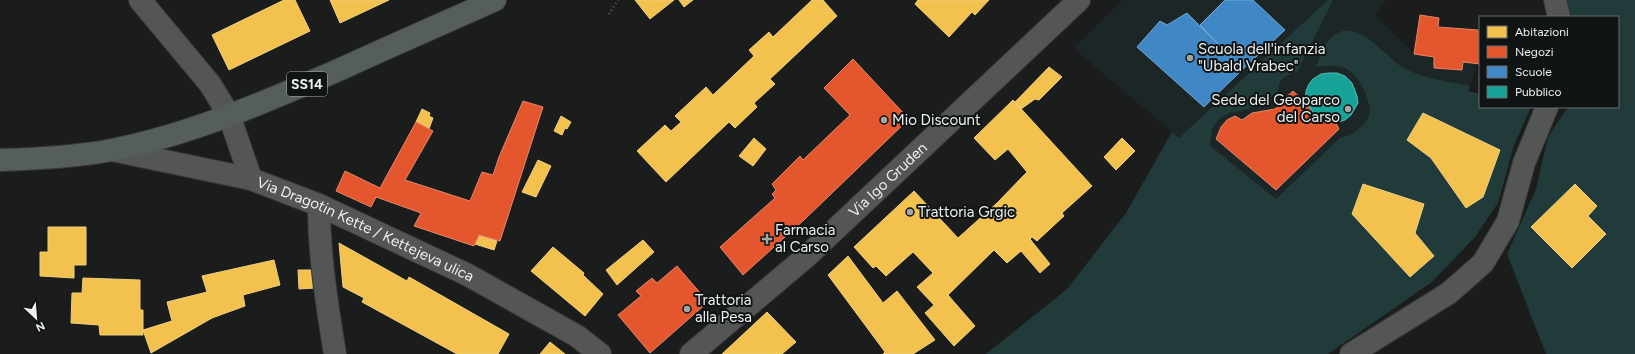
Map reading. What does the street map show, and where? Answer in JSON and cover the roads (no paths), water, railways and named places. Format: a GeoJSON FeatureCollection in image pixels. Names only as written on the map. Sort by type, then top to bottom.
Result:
{"type":"FeatureCollection","features":[{"type":"Feature","properties":{"kind":"main road","name":"SS14"},"geometry":{"type":"LineString","coordinates":[[0,160],[57,158],[112,150],[176,133],[229,115],[291,91],[495,0]]}},
{"type":"Feature","properties":{"kind":"street"},"geometry":{"type":"LineString","coordinates":[[140,0],[210,84],[229,115],[251,179]]}},
{"type":"Feature","properties":{"kind":"street","name":"Via Igo Gruden"},"geometry":{"type":"LineString","coordinates":[[691,354],[807,256],[1080,0]]}},
{"type":"Feature","properties":{"kind":"street"},"geometry":{"type":"LineString","coordinates":[[1555,0],[1559,16]]}},
{"type":"Feature","properties":{"kind":"street"},"geometry":{"type":"LineString","coordinates":[[1351,354],[1449,293],[1483,263],[1508,221],[1524,162],[1547,108]]}},
{"type":"Feature","properties":{"kind":"street","name":"Via Dragotin Kette / Kettejeva ulica"},"geometry":{"type":"LineString","coordinates":[[112,150],[251,179],[319,205],[468,275],[577,336],[600,354]]}},
{"type":"Feature","properties":{"kind":"street"},"geometry":{"type":"LineString","coordinates":[[319,205],[319,226],[327,305],[335,354]]}},
{"type":"Feature","properties":{"kind":"place","name":"Scuola dell'infanzia \"Ubald Vrabec\""},"geometry":{"type":"Point","coordinates":[1190,58]}},
{"type":"Feature","properties":{"kind":"place","name":"Sede del Geoparco del Carso"},"geometry":{"type":"Point","coordinates":[1348,109]}},
{"type":"Feature","properties":{"kind":"place","name":"Mio Discount"},"geometry":{"type":"Point","coordinates":[884,120]}},
{"type":"Feature","properties":{"kind":"place","name":"Trattoria Grgic"},"geometry":{"type":"Point","coordinates":[910,212]}},
{"type":"Feature","properties":{"kind":"place","name":"Farmacia al Carso"},"geometry":{"type":"Point","coordinates":[767,239]}},
{"type":"Feature","properties":{"kind":"place","name":"Trattoria alla Pesa"},"geometry":{"type":"Point","coordinates":[687,309]}}]}
